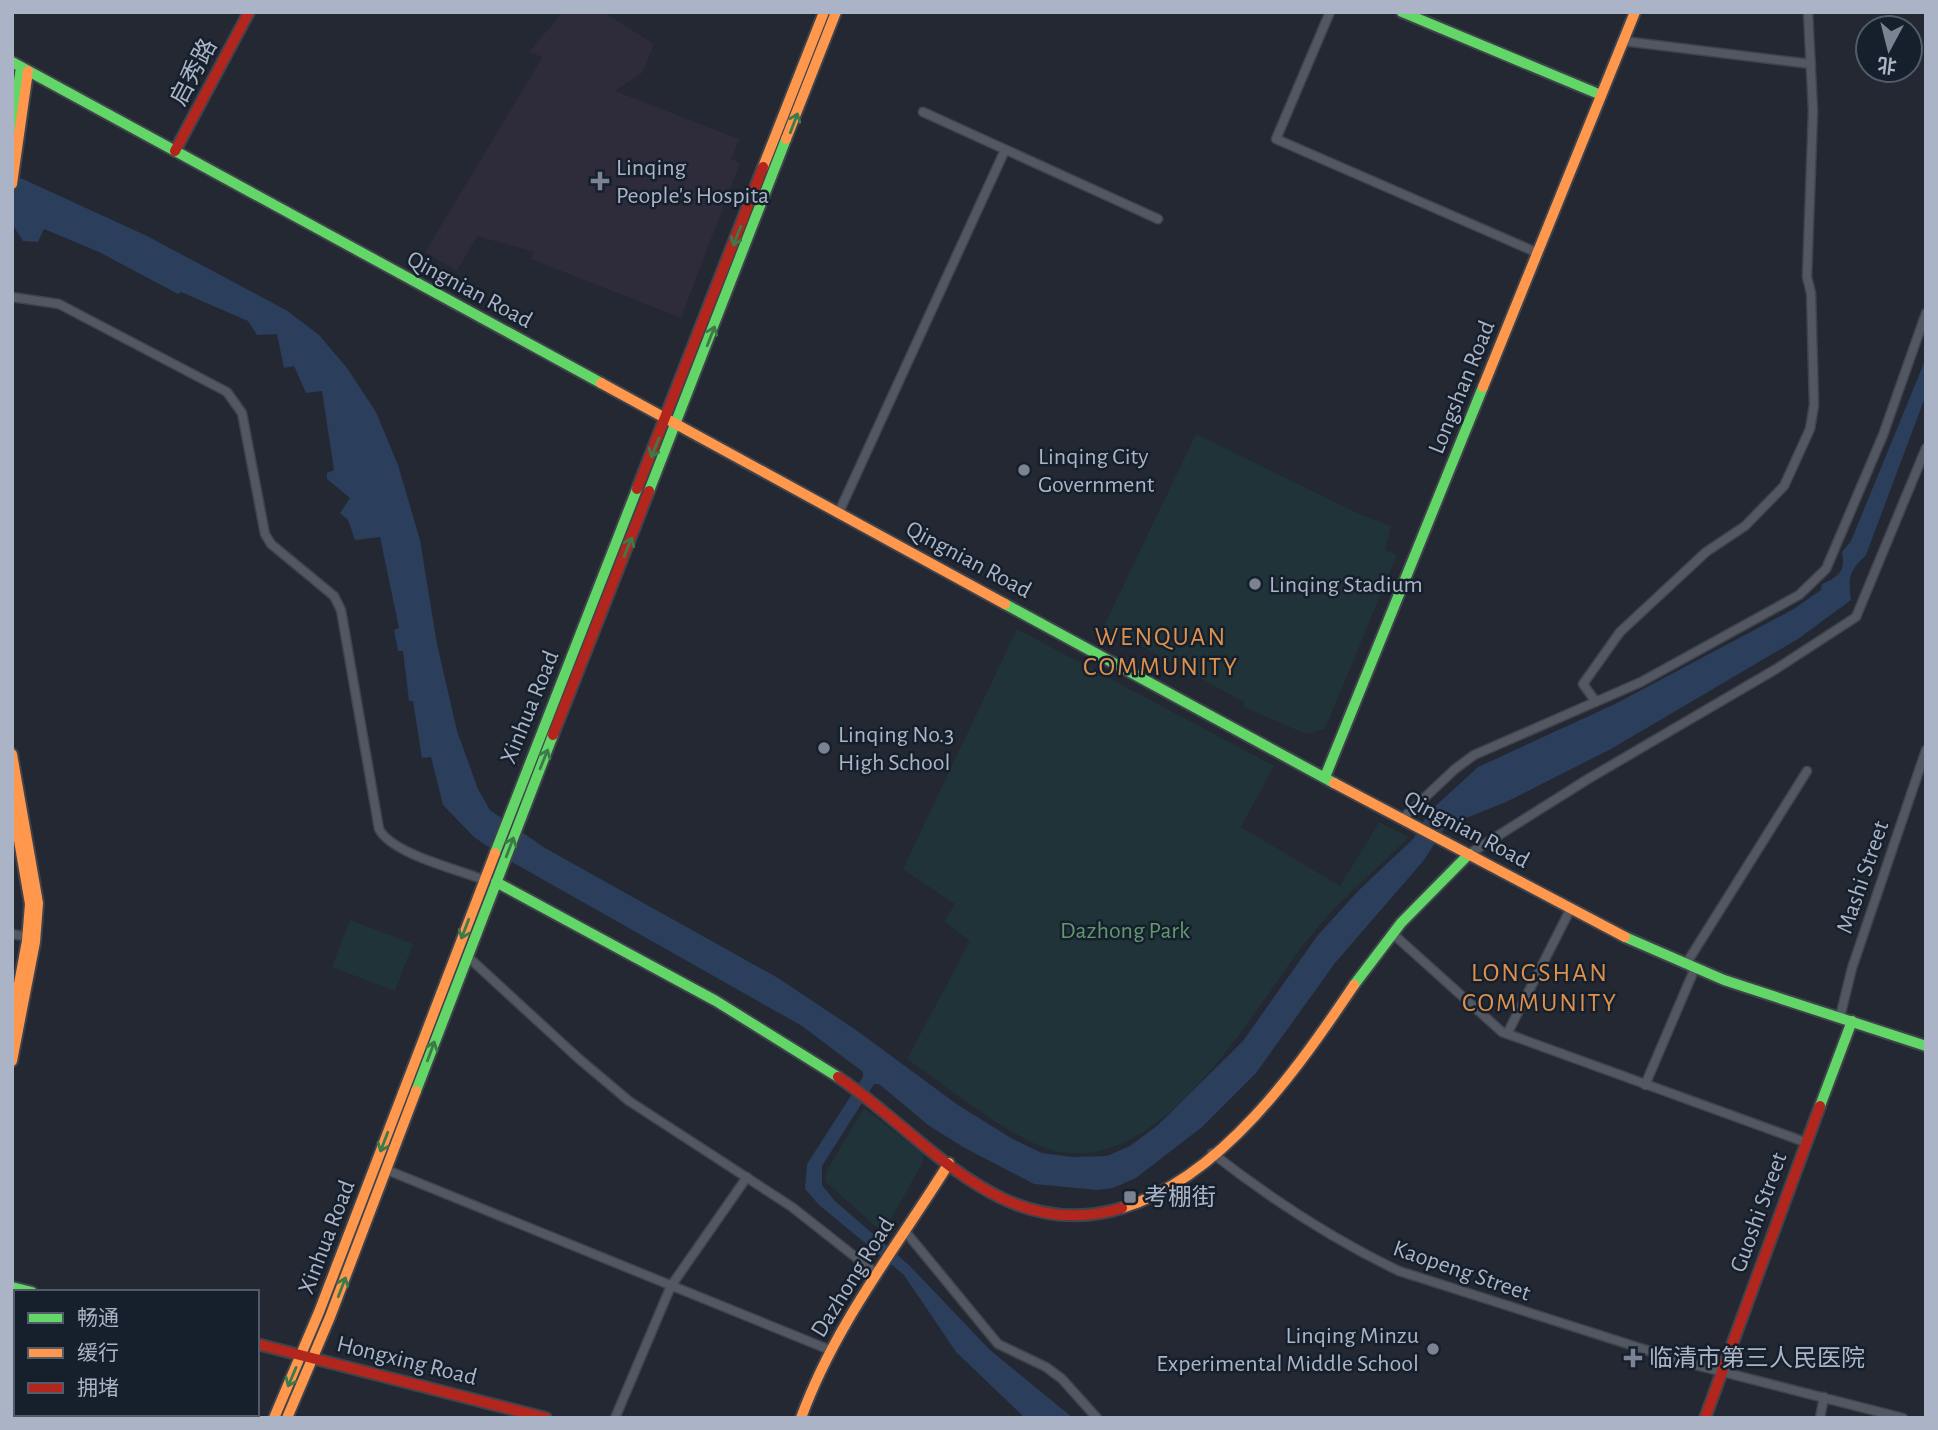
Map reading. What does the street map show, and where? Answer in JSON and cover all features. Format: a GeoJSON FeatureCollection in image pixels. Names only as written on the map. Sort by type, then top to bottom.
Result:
{"type":"FeatureCollection","features":[{"type":"Feature","properties":{"kind":"street","name":"启秀路"},"geometry":{"type":"LineString","coordinates":[[175,151],[249,12]]}},
{"type":"Feature","properties":{"kind":"street","name":"Xinhua Road"},"geometry":{"type":"LineString","coordinates":[[514,820],[824,12]]}},
{"type":"Feature","properties":{"kind":"street","name":"Xinhua Road"},"geometry":{"type":"LineString","coordinates":[[274,1418],[514,820],[677,425],[836,12]]}},
{"type":"Feature","properties":{"kind":"street"},"geometry":{"type":"LineString","coordinates":[[1330,12],[1276,139],[1538,253]]}},
{"type":"Feature","properties":{"kind":"street"},"geometry":{"type":"LineString","coordinates":[[1402,12],[1601,95]]}},
{"type":"Feature","properties":{"kind":"street","name":"Longshan Road"},"geometry":{"type":"LineString","coordinates":[[1325,778],[1635,12]]}},
{"type":"Feature","properties":{"kind":"street"},"geometry":{"type":"LineString","coordinates":[[1596,702],[1583,684],[1619,632],[1706,552],[1745,526],[1778,494],[1810,429],[1814,405],[1811,293],[1807,277],[1813,111],[1808,12]]}},
{"type":"Feature","properties":{"kind":"street"},"geometry":{"type":"LineString","coordinates":[[1623,41],[1811,64]]}},
{"type":"Feature","properties":{"kind":"street","name":"Qingnian Road"},"geometry":{"type":"LineString","coordinates":[[21,67],[1325,778],[1636,943],[1691,966],[1926,1046]]}},
{"type":"Feature","properties":{"kind":"street"},"geometry":{"type":"LineString","coordinates":[[12,129],[21,67]]}},
{"type":"Feature","properties":{"kind":"street"},"geometry":{"type":"LineString","coordinates":[[12,184],[21,67]]}},
{"type":"Feature","properties":{"kind":"street"},"geometry":{"type":"LineString","coordinates":[[923,112],[1158,219]]}},
{"type":"Feature","properties":{"kind":"street"},"geometry":{"type":"LineString","coordinates":[[839,512],[1005,150]]}},
{"type":"Feature","properties":{"kind":"street"},"geometry":{"type":"LineString","coordinates":[[12,297],[59,304],[227,392],[242,413],[265,534],[271,544],[334,596],[341,610],[379,829],[384,838],[397,847],[492,875],[767,1030],[844,1081],[993,1196],[1022,1207],[1057,1214],[1115,1212],[1151,1199],[1179,1182],[1212,1153],[1294,1070],[1392,933],[1469,854],[1588,779],[1776,670],[1856,617],[1926,448]]}},
{"type":"Feature","properties":{"kind":"street"},"geometry":{"type":"LineString","coordinates":[[1402,819],[1454,769],[1474,755],[1641,682],[1799,595],[1821,575],[1883,435],[1926,313]]}},
{"type":"Feature","properties":{"kind":"street","name":"Mashi Street"},"geometry":{"type":"LineString","coordinates":[[1846,1019],[1852,968],[1926,750]]}},
{"type":"Feature","properties":{"kind":"street"},"geometry":{"type":"LineString","coordinates":[[12,754],[38,903],[35,942],[12,1061]]}},
{"type":"Feature","properties":{"kind":"street"},"geometry":{"type":"LineString","coordinates":[[1645,1085],[1691,966],[1807,771]]}},
{"type":"Feature","properties":{"kind":"street"},"geometry":{"type":"LineString","coordinates":[[12,800],[30,904],[28,937],[12,1021]]}},
{"type":"Feature","properties":{"kind":"street","name":"Xinhua Road"},"geometry":{"type":"LineString","coordinates":[[287,1418],[387,1170],[467,956],[492,875]]}},
{"type":"Feature","properties":{"kind":"street"},"geometry":{"type":"LineString","coordinates":[[1507,1034],[1571,908]]}},
{"type":"Feature","properties":{"kind":"street"},"geometry":{"type":"LineString","coordinates":[[1392,933],[1488,1022],[1507,1034],[1805,1142]]}},
{"type":"Feature","properties":{"kind":"street"},"geometry":{"type":"LineString","coordinates":[[12,934],[28,937]]}},
{"type":"Feature","properties":{"kind":"street"},"geometry":{"type":"LineString","coordinates":[[467,956],[629,1101],[792,1207],[877,1274]]}},
{"type":"Feature","properties":{"kind":"street","name":"Guoshi Street"},"geometry":{"type":"LineString","coordinates":[[1705,1418],[1805,1142],[1846,1019]]}},
{"type":"Feature","properties":{"kind":"street","name":"Kaopeng Street"},"geometry":{"type":"LineString","coordinates":[[1212,1153],[1271,1198],[1361,1253],[1399,1271],[1722,1371],[1903,1418]]}},
{"type":"Feature","properties":{"kind":"street","name":"Dazhong Road"},"geometry":{"type":"LineString","coordinates":[[801,1418],[830,1350],[949,1163]]}},
{"type":"Feature","properties":{"kind":"street"},"geometry":{"type":"LineString","coordinates":[[387,1170],[830,1350]]}},
{"type":"Feature","properties":{"kind":"street"},"geometry":{"type":"LineString","coordinates":[[615,1418],[671,1286],[747,1177]]}},
{"type":"Feature","properties":{"kind":"street"},"geometry":{"type":"LineString","coordinates":[[905,1231],[998,1344],[1046,1367],[1062,1379],[1097,1418]]}},
{"type":"Feature","properties":{"kind":"street","name":"Hongxing Road"},"geometry":{"type":"LineString","coordinates":[[259,1344],[546,1418]]}},
{"type":"Feature","properties":{"kind":"street"},"geometry":{"type":"LineString","coordinates":[[1820,1418],[1824,1397]]}},
{"type":"Feature","properties":{"kind":"shaded area","name":"Linqing People's Hospita"},"geometry":{"type":"Polygon","coordinates":[[[563,12],[603,12],[654,44],[643,72],[615,91],[739,139],[731,159],[740,163],[681,318],[531,259],[534,252],[477,236],[457,271],[425,252],[541,60],[542,57],[529,52],[563,12]]]}},
{"type":"Feature","properties":{"kind":"green space","name":"Linqing Stadium"},"geometry":{"type":"Polygon","coordinates":[[[1196,434],[1359,514],[1391,526],[1385,550],[1397,555],[1325,729],[1306,734],[1243,707],[1244,702],[1104,626],[1196,434]]]}},
{"type":"Feature","properties":{"kind":"green space","name":"Dazhong Park"},"geometry":{"type":"Polygon","coordinates":[[[1017,629],[1274,766],[1241,827],[1340,886],[1379,822],[1409,837],[1319,925],[1203,1079],[1171,1111],[1136,1136],[1099,1151],[1060,1152],[1024,1138],[982,1113],[907,1059],[970,941],[944,921],[955,904],[903,869],[1017,629]]]}},
{"type":"Feature","properties":{"kind":"green space"},"geometry":{"type":"Polygon","coordinates":[[[350,920],[413,944],[395,991],[332,967],[350,920]]]}},
{"type":"Feature","properties":{"kind":"green space"},"geometry":{"type":"Polygon","coordinates":[[[864,1108],[924,1154],[922,1164],[883,1233],[825,1181],[827,1170],[864,1108]]]}},
{"type":"Feature","properties":{"kind":"water"},"geometry":{"type":"Polygon","coordinates":[[[12,174],[147,236],[286,310],[319,335],[347,368],[376,412],[398,465],[420,540],[437,644],[457,731],[478,789],[490,810],[545,848],[778,978],[856,1030],[958,1105],[1011,1138],[1042,1153],[1072,1157],[1107,1156],[1130,1146],[1158,1125],[1243,1041],[1318,935],[1359,890],[1413,839],[1430,811],[1478,767],[1615,704],[1792,610],[1821,590],[1822,584],[1837,575],[1842,568],[1842,552],[1851,541],[1926,358],[1926,395],[1866,555],[1851,575],[1851,600],[1798,639],[1611,749],[1506,802],[1446,826],[1424,860],[1335,963],[1256,1073],[1202,1127],[1136,1178],[1113,1188],[1097,1190],[1034,1184],[963,1147],[928,1125],[879,1084],[874,1084],[822,1166],[822,1185],[835,1201],[910,1266],[990,1350],[1073,1418],[1025,1418],[956,1352],[904,1275],[819,1205],[805,1189],[807,1164],[863,1077],[863,1072],[802,1026],[503,857],[474,837],[443,805],[431,757],[422,758],[413,701],[409,701],[403,651],[398,651],[394,630],[399,628],[380,537],[355,540],[348,520],[340,513],[350,498],[327,479],[327,473],[334,470],[322,391],[306,393],[294,366],[284,368],[277,334],[257,335],[248,321],[181,292],[178,294],[99,252],[44,229],[38,242],[23,241],[12,224],[12,174]]]}},
{"type":"Feature","properties":{"kind":"traffic: fast"},"geometry":{"type":"LineString","coordinates":[[1402,12],[1601,95]]}},
{"type":"Feature","properties":{"kind":"traffic: fast"},"geometry":{"type":"LineString","coordinates":[[12,62],[601,383]]}},
{"type":"Feature","properties":{"kind":"traffic: fast"},"geometry":{"type":"LineString","coordinates":[[12,129],[21,67]]}},
{"type":"Feature","properties":{"kind":"traffic: fast"},"geometry":{"type":"LineString","coordinates":[[649,491],[786,139]]}},
{"type":"Feature","properties":{"kind":"traffic: fast"},"geometry":{"type":"LineString","coordinates":[[1325,777],[1483,387]]}},
{"type":"Feature","properties":{"kind":"traffic: fast"},"geometry":{"type":"LineString","coordinates":[[495,853],[637,489]]}},
{"type":"Feature","properties":{"kind":"traffic: fast"},"geometry":{"type":"LineString","coordinates":[[1005,604],[1334,783]]}},
{"type":"Feature","properties":{"kind":"traffic: fast"},"geometry":{"type":"LineString","coordinates":[[416,1091],[553,735]]}},
{"type":"Feature","properties":{"kind":"traffic: fast"},"geometry":{"type":"LineString","coordinates":[[1354,985],[1401,923],[1469,854]]}},
{"type":"Feature","properties":{"kind":"traffic: fast"},"geometry":{"type":"LineString","coordinates":[[496,882],[716,1001],[838,1077]]}},
{"type":"Feature","properties":{"kind":"traffic: fast"},"geometry":{"type":"LineString","coordinates":[[1625,937],[1724,980],[1926,1046]]}},
{"type":"Feature","properties":{"kind":"traffic: fast"},"geometry":{"type":"LineString","coordinates":[[1820,1106],[1852,1021]]}},
{"type":"Feature","properties":{"kind":"traffic: fast"},"geometry":{"type":"LineString","coordinates":[[12,1287],[24,1290]]}},
{"type":"Feature","properties":{"kind":"traffic: slow"},"geometry":{"type":"LineString","coordinates":[[763,167],[824,12]]}},
{"type":"Feature","properties":{"kind":"traffic: slow"},"geometry":{"type":"LineString","coordinates":[[786,139],[836,12]]}},
{"type":"Feature","properties":{"kind":"traffic: slow"},"geometry":{"type":"LineString","coordinates":[[1483,387],[1635,12]]}},
{"type":"Feature","properties":{"kind":"traffic: slow"},"geometry":{"type":"LineString","coordinates":[[12,184],[28,71]]}},
{"type":"Feature","properties":{"kind":"traffic: slow"},"geometry":{"type":"LineString","coordinates":[[601,383],[1005,604]]}},
{"type":"Feature","properties":{"kind":"traffic: slow"},"geometry":{"type":"LineString","coordinates":[[12,754],[38,903],[35,942],[12,1061]]}},
{"type":"Feature","properties":{"kind":"traffic: slow"},"geometry":{"type":"LineString","coordinates":[[1334,783],[1625,937]]}},
{"type":"Feature","properties":{"kind":"traffic: slow"},"geometry":{"type":"LineString","coordinates":[[12,800],[30,904],[27,941],[12,1021]]}},
{"type":"Feature","properties":{"kind":"traffic: slow"},"geometry":{"type":"LineString","coordinates":[[274,1418],[319,1312],[495,853]]}},
{"type":"Feature","properties":{"kind":"traffic: slow"},"geometry":{"type":"LineString","coordinates":[[1122,1208],[1158,1193],[1193,1172],[1225,1146],[1283,1084],[1354,985]]}},
{"type":"Feature","properties":{"kind":"traffic: slow"},"geometry":{"type":"LineString","coordinates":[[287,1418],[330,1317],[416,1091]]}},
{"type":"Feature","properties":{"kind":"traffic: slow"},"geometry":{"type":"LineString","coordinates":[[801,1418],[831,1350],[849,1318],[949,1163]]}},
{"type":"Feature","properties":{"kind":"traffic: jam"},"geometry":{"type":"LineString","coordinates":[[175,151],[249,12]]}},
{"type":"Feature","properties":{"kind":"traffic: jam"},"geometry":{"type":"LineString","coordinates":[[637,489],[763,167]]}},
{"type":"Feature","properties":{"kind":"traffic: jam"},"geometry":{"type":"LineString","coordinates":[[553,735],[649,491]]}},
{"type":"Feature","properties":{"kind":"traffic: jam"},"geometry":{"type":"LineString","coordinates":[[838,1077],[935,1154],[1002,1198],[1039,1211],[1079,1215],[1122,1208]]}},
{"type":"Feature","properties":{"kind":"traffic: jam"},"geometry":{"type":"LineString","coordinates":[[1705,1418],[1820,1106]]}},
{"type":"Feature","properties":{"kind":"traffic: jam"},"geometry":{"type":"LineString","coordinates":[[259,1345],[546,1418]]}},
{"type":"Feature","properties":{"kind":"place","name":"Linqing People's Hospita"},"geometry":{"type":"Point","coordinates":[600,181]}},
{"type":"Feature","properties":{"kind":"place","name":"Linqing City Government"},"geometry":{"type":"Point","coordinates":[1024,470]}},
{"type":"Feature","properties":{"kind":"place","name":"Linqing Stadium"},"geometry":{"type":"Point","coordinates":[1255,584]}},
{"type":"Feature","properties":{"kind":"place","name":"Linqing No.3 High School"},"geometry":{"type":"Point","coordinates":[824,748]}},
{"type":"Feature","properties":{"kind":"place","name":"考棚街"},"geometry":{"type":"Point","coordinates":[1130,1197]}},
{"type":"Feature","properties":{"kind":"place","name":"Linqing Minzu Experimental Middle School"},"geometry":{"type":"Point","coordinates":[1433,1349]}},
{"type":"Feature","properties":{"kind":"place","name":"临清市第三人民医院"},"geometry":{"type":"Point","coordinates":[1633,1358]}},
{"type":"Feature","properties":{"kind":"district","name":"WENQUAN COMMUNITY"},"geometry":{"type":"Point","coordinates":[1161,651]}},
{"type":"Feature","properties":{"kind":"district","name":"LONGSHAN COMMUNITY"},"geometry":{"type":"Point","coordinates":[1540,987]}}]}
